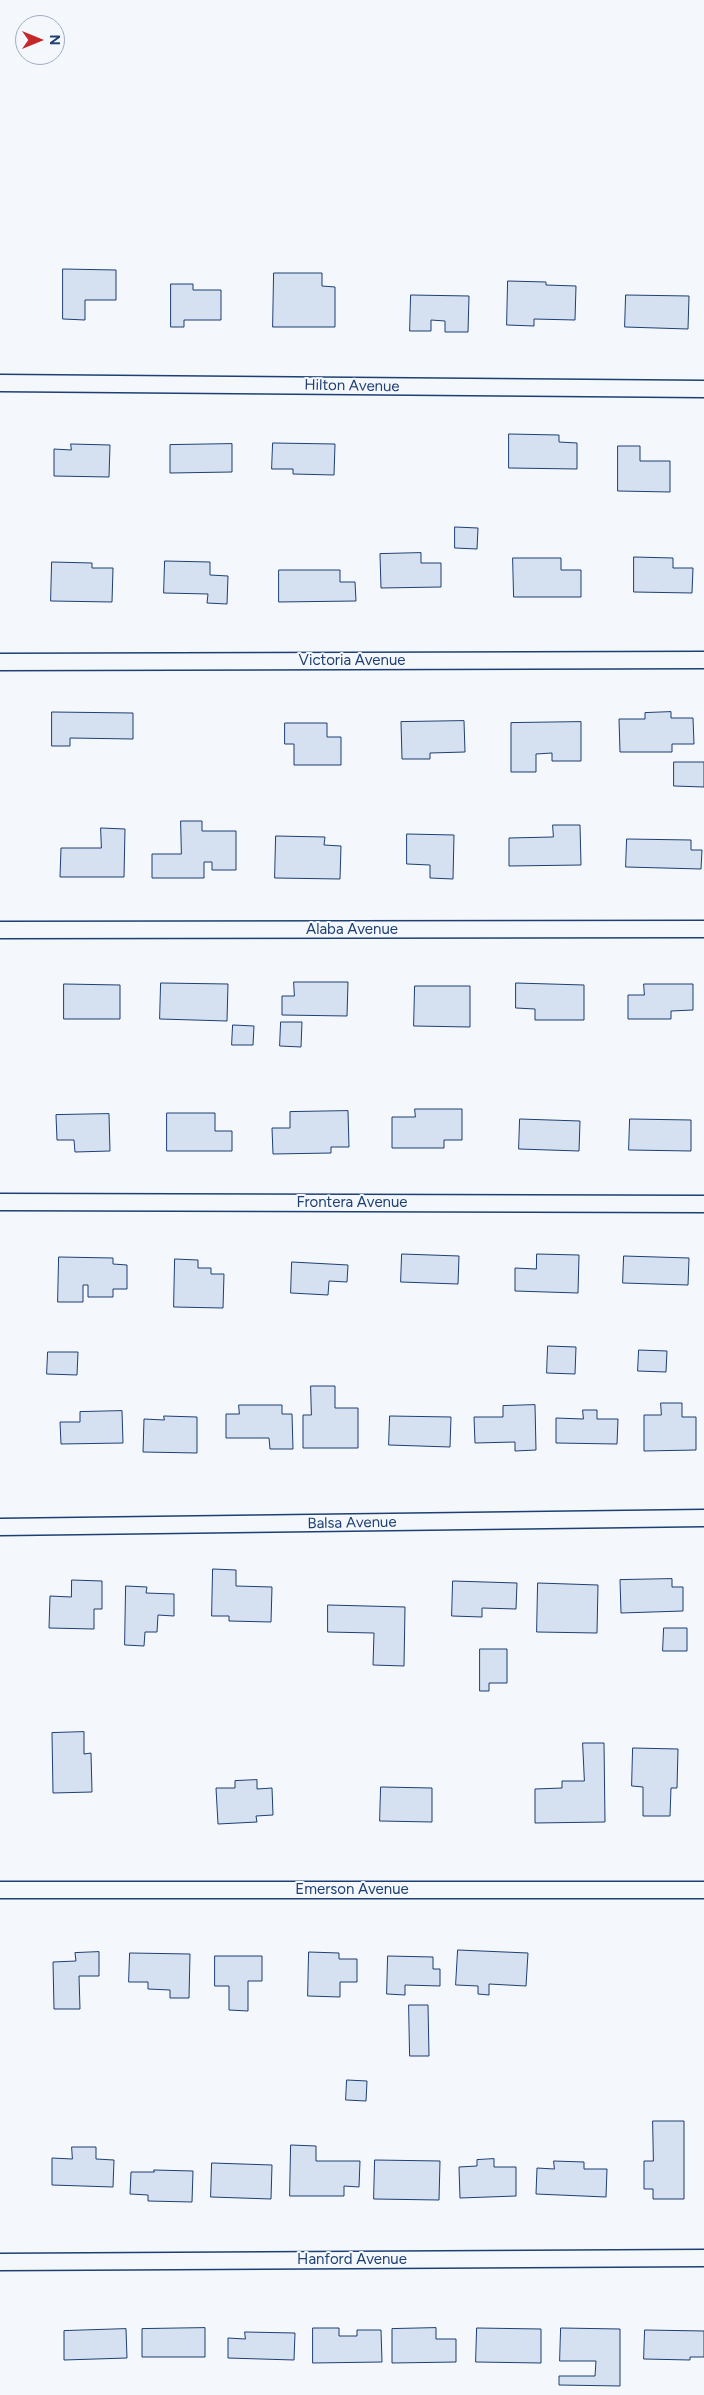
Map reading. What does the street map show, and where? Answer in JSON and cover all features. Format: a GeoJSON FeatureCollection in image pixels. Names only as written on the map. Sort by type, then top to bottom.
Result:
{"type":"FeatureCollection","features":[{"type":"Feature","properties":{"kind":"street","name":"Hilton Avenue"},"geometry":{"type":"LineString","coordinates":[[0,383],[704,390]]}},
{"type":"Feature","properties":{"kind":"street","name":"Victoria Avenue"},"geometry":{"type":"LineString","coordinates":[[0,662],[704,660]]}},
{"type":"Feature","properties":{"kind":"street","name":"Alaba Avenue"},"geometry":{"type":"LineString","coordinates":[[0,930],[704,929]]}},
{"type":"Feature","properties":{"kind":"street","name":"Frontera Avenue"},"geometry":{"type":"LineString","coordinates":[[0,1202],[704,1204]]}},
{"type":"Feature","properties":{"kind":"street","name":"Balsa Avenue"},"geometry":{"type":"LineString","coordinates":[[0,1527],[704,1518]]}},
{"type":"Feature","properties":{"kind":"street","name":"Emerson Avenue"},"geometry":{"type":"LineString","coordinates":[[0,1890],[704,1890]]}},
{"type":"Feature","properties":{"kind":"street","name":"Hanford Avenue"},"geometry":{"type":"LineString","coordinates":[[0,2262],[704,2258]]}},
{"type":"Feature","properties":{"kind":"building"},"geometry":{"type":"Polygon","coordinates":[[[63,269],[116,270],[116,300],[85,300],[85,320],[63,319],[63,269]]]}},
{"type":"Feature","properties":{"kind":"building"},"geometry":{"type":"Polygon","coordinates":[[[274,273],[322,273],[322,286],[335,287],[335,327],[273,327],[274,273]]]}},
{"type":"Feature","properties":{"kind":"building"},"geometry":{"type":"Polygon","coordinates":[[[508,281],[546,282],[546,285],[576,286],[575,320],[534,319],[534,326],[507,325],[508,281]]]}},
{"type":"Feature","properties":{"kind":"building"},"geometry":{"type":"Polygon","coordinates":[[[171,284],[193,284],[193,290],[221,290],[221,320],[184,320],[184,327],[171,327],[171,284]]]}},
{"type":"Feature","properties":{"kind":"building"},"geometry":{"type":"Polygon","coordinates":[[[411,295],[469,296],[468,332],[445,332],[445,321],[431,320],[431,331],[410,331],[411,295]]]}},
{"type":"Feature","properties":{"kind":"building"},"geometry":{"type":"Polygon","coordinates":[[[626,295],[689,296],[688,329],[625,327],[626,295]]]}},
{"type":"Feature","properties":{"kind":"building"},"geometry":{"type":"Polygon","coordinates":[[[509,434],[559,435],[559,442],[577,443],[577,469],[509,468],[509,434]]]}},
{"type":"Feature","properties":{"kind":"building"},"geometry":{"type":"Polygon","coordinates":[[[273,443],[335,444],[334,475],[293,474],[293,469],[272,469],[273,443]]]}},
{"type":"Feature","properties":{"kind":"building"},"geometry":{"type":"Polygon","coordinates":[[[71,444],[110,445],[109,477],[54,476],[54,449],[71,450],[71,444]]]}},
{"type":"Feature","properties":{"kind":"building"},"geometry":{"type":"Polygon","coordinates":[[[232,444],[232,472],[170,473],[170,445],[232,444]]]}},
{"type":"Feature","properties":{"kind":"building"},"geometry":{"type":"Polygon","coordinates":[[[618,446],[640,446],[640,461],[670,461],[670,492],[618,491],[618,446]]]}},
{"type":"Feature","properties":{"kind":"building"},"geometry":{"type":"Polygon","coordinates":[[[455,527],[478,528],[477,549],[455,548],[455,527]]]}},
{"type":"Feature","properties":{"kind":"building"},"geometry":{"type":"Polygon","coordinates":[[[421,553],[421,563],[441,563],[441,587],[381,588],[380,554],[421,553]]]}},
{"type":"Feature","properties":{"kind":"building"},"geometry":{"type":"Polygon","coordinates":[[[634,557],[673,558],[673,568],[693,568],[692,593],[634,592],[634,557]]]}},
{"type":"Feature","properties":{"kind":"building"},"geometry":{"type":"Polygon","coordinates":[[[513,558],[561,558],[561,570],[581,570],[581,597],[514,597],[513,558]]]}},
{"type":"Feature","properties":{"kind":"building"},"geometry":{"type":"Polygon","coordinates":[[[165,561],[210,562],[210,575],[228,576],[227,604],[207,603],[208,594],[164,593],[165,561]]]}},
{"type":"Feature","properties":{"kind":"building"},"geometry":{"type":"Polygon","coordinates":[[[52,562],[92,563],[92,568],[113,568],[112,602],[51,601],[52,562]]]}},
{"type":"Feature","properties":{"kind":"building"},"geometry":{"type":"Polygon","coordinates":[[[279,570],[340,570],[340,582],[355,582],[356,601],[279,602],[279,570]]]}},
{"type":"Feature","properties":{"kind":"building"},"geometry":{"type":"Polygon","coordinates":[[[52,712],[133,713],[133,739],[70,738],[70,746],[52,746],[52,712]]]}},
{"type":"Feature","properties":{"kind":"building"},"geometry":{"type":"Polygon","coordinates":[[[671,712],[671,718],[693,718],[694,744],[672,744],[672,752],[620,752],[619,719],[645,719],[645,713],[671,712]]]}},
{"type":"Feature","properties":{"kind":"building"},"geometry":{"type":"Polygon","coordinates":[[[464,721],[465,752],[430,753],[430,759],[402,759],[401,722],[464,721]]]}},
{"type":"Feature","properties":{"kind":"building"},"geometry":{"type":"Polygon","coordinates":[[[581,722],[581,761],[552,761],[552,753],[536,754],[536,772],[511,772],[511,723],[581,722]]]}},
{"type":"Feature","properties":{"kind":"building"},"geometry":{"type":"Polygon","coordinates":[[[285,723],[327,723],[327,737],[341,737],[341,765],[294,765],[294,744],[285,744],[285,723]]]}},
{"type":"Feature","properties":{"kind":"building"},"geometry":{"type":"Polygon","coordinates":[[[674,762],[704,762],[704,787],[674,786],[674,762]]]}},
{"type":"Feature","properties":{"kind":"building"},"geometry":{"type":"Polygon","coordinates":[[[181,821],[202,821],[202,831],[236,831],[236,870],[212,870],[212,862],[204,862],[204,878],[152,878],[152,854],[181,854],[181,821]]]}},
{"type":"Feature","properties":{"kind":"building"},"geometry":{"type":"Polygon","coordinates":[[[553,825],[580,825],[581,865],[509,866],[509,838],[553,837],[553,825]]]}},
{"type":"Feature","properties":{"kind":"building"},"geometry":{"type":"Polygon","coordinates":[[[101,828],[125,829],[124,877],[60,877],[61,848],[101,848],[101,828]]]}},
{"type":"Feature","properties":{"kind":"building"},"geometry":{"type":"Polygon","coordinates":[[[407,834],[454,835],[453,879],[430,878],[430,865],[407,864],[407,834]]]}},
{"type":"Feature","properties":{"kind":"building"},"geometry":{"type":"Polygon","coordinates":[[[276,836],[325,837],[324,845],[341,846],[340,879],[275,878],[276,836]]]}},
{"type":"Feature","properties":{"kind":"building"},"geometry":{"type":"Polygon","coordinates":[[[627,839],[691,840],[691,850],[702,850],[701,869],[626,867],[627,839]]]}},
{"type":"Feature","properties":{"kind":"building"},"geometry":{"type":"Polygon","coordinates":[[[294,982],[348,982],[347,1016],[282,1015],[282,996],[294,996],[294,982]]]}},
{"type":"Feature","properties":{"kind":"building"},"geometry":{"type":"Polygon","coordinates":[[[161,983],[228,984],[227,1021],[160,1019],[161,983]]]}},
{"type":"Feature","properties":{"kind":"building"},"geometry":{"type":"Polygon","coordinates":[[[516,983],[584,985],[584,1020],[535,1020],[535,1009],[516,1008],[516,983]]]}},
{"type":"Feature","properties":{"kind":"building"},"geometry":{"type":"Polygon","coordinates":[[[64,984],[120,985],[120,1019],[64,1019],[64,984]]]}},
{"type":"Feature","properties":{"kind":"building"},"geometry":{"type":"Polygon","coordinates":[[[644,984],[693,984],[693,1010],[671,1011],[671,1019],[628,1019],[628,995],[644,995],[644,984]]]}},
{"type":"Feature","properties":{"kind":"building"},"geometry":{"type":"Polygon","coordinates":[[[415,986],[470,986],[470,1027],[414,1026],[415,986]]]}},
{"type":"Feature","properties":{"kind":"building"},"geometry":{"type":"Polygon","coordinates":[[[281,1022],[302,1022],[301,1047],[280,1046],[281,1022]]]}},
{"type":"Feature","properties":{"kind":"building"},"geometry":{"type":"Polygon","coordinates":[[[233,1025],[254,1026],[253,1045],[232,1045],[233,1025]]]}},
{"type":"Feature","properties":{"kind":"building"},"geometry":{"type":"Polygon","coordinates":[[[415,1109],[462,1109],[462,1140],[444,1140],[444,1148],[392,1148],[392,1117],[415,1117],[415,1109]]]}},
{"type":"Feature","properties":{"kind":"building"},"geometry":{"type":"Polygon","coordinates":[[[348,1111],[349,1147],[331,1147],[331,1153],[273,1154],[272,1128],[290,1128],[290,1112],[348,1111]]]}},
{"type":"Feature","properties":{"kind":"building"},"geometry":{"type":"Polygon","coordinates":[[[167,1113],[215,1113],[215,1131],[232,1131],[232,1151],[167,1151],[167,1113]]]}},
{"type":"Feature","properties":{"kind":"building"},"geometry":{"type":"Polygon","coordinates":[[[109,1114],[110,1151],[75,1152],[74,1140],[57,1140],[56,1115],[109,1114]]]}},
{"type":"Feature","properties":{"kind":"building"},"geometry":{"type":"Polygon","coordinates":[[[520,1119],[580,1121],[579,1151],[519,1149],[520,1119]]]}},
{"type":"Feature","properties":{"kind":"building"},"geometry":{"type":"Polygon","coordinates":[[[630,1119],[691,1120],[691,1151],[629,1150],[630,1119]]]}},
{"type":"Feature","properties":{"kind":"building"},"geometry":{"type":"Polygon","coordinates":[[[402,1254],[459,1256],[458,1284],[401,1282],[402,1254]]]}},
{"type":"Feature","properties":{"kind":"building"},"geometry":{"type":"Polygon","coordinates":[[[537,1254],[579,1255],[578,1293],[515,1291],[515,1268],[536,1269],[537,1254]]]}},
{"type":"Feature","properties":{"kind":"building"},"geometry":{"type":"Polygon","coordinates":[[[624,1256],[689,1258],[688,1285],[623,1283],[624,1256]]]}},
{"type":"Feature","properties":{"kind":"building"},"geometry":{"type":"Polygon","coordinates":[[[59,1257],[113,1258],[113,1264],[127,1265],[127,1289],[113,1289],[113,1297],[88,1297],[88,1285],[83,1285],[83,1302],[58,1302],[59,1257]]]}},
{"type":"Feature","properties":{"kind":"building"},"geometry":{"type":"Polygon","coordinates":[[[175,1259],[198,1260],[198,1268],[211,1268],[211,1274],[224,1274],[223,1308],[174,1307],[175,1259]]]}},
{"type":"Feature","properties":{"kind":"building"},"geometry":{"type":"Polygon","coordinates":[[[292,1262],[348,1265],[347,1282],[329,1281],[328,1295],[291,1293],[292,1262]]]}},
{"type":"Feature","properties":{"kind":"building"},"geometry":{"type":"Polygon","coordinates":[[[548,1346],[576,1347],[575,1374],[547,1373],[548,1346]]]}},
{"type":"Feature","properties":{"kind":"building"},"geometry":{"type":"Polygon","coordinates":[[[639,1350],[667,1351],[666,1372],[638,1371],[639,1350]]]}},
{"type":"Feature","properties":{"kind":"building"},"geometry":{"type":"Polygon","coordinates":[[[48,1352],[78,1352],[77,1375],[47,1374],[48,1352]]]}},
{"type":"Feature","properties":{"kind":"building"},"geometry":{"type":"Polygon","coordinates":[[[311,1386],[335,1386],[335,1408],[358,1408],[358,1448],[303,1448],[303,1415],[311,1415],[311,1386]]]}},
{"type":"Feature","properties":{"kind":"building"},"geometry":{"type":"Polygon","coordinates":[[[661,1403],[682,1403],[682,1417],[696,1417],[696,1450],[644,1451],[644,1415],[661,1415],[661,1403]]]}},
{"type":"Feature","properties":{"kind":"building"},"geometry":{"type":"Polygon","coordinates":[[[239,1405],[282,1405],[282,1414],[292,1414],[293,1449],[270,1449],[269,1438],[226,1438],[226,1414],[239,1414],[239,1405]]]}},
{"type":"Feature","properties":{"kind":"building"},"geometry":{"type":"Polygon","coordinates":[[[535,1405],[536,1450],[515,1451],[515,1442],[475,1443],[474,1417],[503,1417],[503,1406],[535,1405]]]}},
{"type":"Feature","properties":{"kind":"building"},"geometry":{"type":"Polygon","coordinates":[[[583,1410],[597,1410],[597,1419],[618,1419],[617,1444],[556,1443],[556,1418],[583,1419],[583,1410]]]}},
{"type":"Feature","properties":{"kind":"building"},"geometry":{"type":"Polygon","coordinates":[[[122,1411],[123,1443],[61,1444],[60,1422],[80,1422],[80,1412],[122,1411]]]}},
{"type":"Feature","properties":{"kind":"building"},"geometry":{"type":"Polygon","coordinates":[[[164,1416],[197,1417],[197,1453],[143,1452],[144,1419],[164,1420],[164,1416]]]}},
{"type":"Feature","properties":{"kind":"building"},"geometry":{"type":"Polygon","coordinates":[[[390,1416],[451,1417],[450,1447],[389,1445],[390,1416]]]}},
{"type":"Feature","properties":{"kind":"building"},"geometry":{"type":"Polygon","coordinates":[[[213,1569],[236,1570],[236,1586],[272,1587],[271,1622],[229,1621],[229,1616],[212,1616],[213,1569]]]}},
{"type":"Feature","properties":{"kind":"building"},"geometry":{"type":"Polygon","coordinates":[[[672,1579],[672,1587],[683,1587],[683,1611],[621,1613],[620,1580],[672,1579]]]}},
{"type":"Feature","properties":{"kind":"building"},"geometry":{"type":"Polygon","coordinates":[[[72,1580],[102,1581],[102,1609],[94,1609],[94,1629],[49,1628],[50,1596],[71,1597],[72,1580]]]}},
{"type":"Feature","properties":{"kind":"building"},"geometry":{"type":"Polygon","coordinates":[[[453,1581],[517,1583],[516,1609],[482,1608],[482,1617],[452,1616],[453,1581]]]}},
{"type":"Feature","properties":{"kind":"building"},"geometry":{"type":"Polygon","coordinates":[[[538,1583],[598,1585],[597,1633],[537,1632],[538,1583]]]}},
{"type":"Feature","properties":{"kind":"building"},"geometry":{"type":"Polygon","coordinates":[[[126,1586],[147,1587],[146,1593],[174,1594],[174,1616],[158,1615],[157,1632],[145,1632],[144,1646],[125,1645],[126,1586]]]}},
{"type":"Feature","properties":{"kind":"building"},"geometry":{"type":"Polygon","coordinates":[[[328,1605],[405,1607],[404,1666],[373,1665],[374,1633],[328,1632],[328,1605]]]}},
{"type":"Feature","properties":{"kind":"building"},"geometry":{"type":"Polygon","coordinates":[[[664,1628],[687,1628],[687,1651],[663,1651],[664,1628]]]}},
{"type":"Feature","properties":{"kind":"building"},"geometry":{"type":"Polygon","coordinates":[[[480,1649],[507,1649],[507,1683],[489,1683],[489,1691],[480,1691],[480,1649]]]}},
{"type":"Feature","properties":{"kind":"building"},"geometry":{"type":"Polygon","coordinates":[[[84,1732],[84,1754],[91,1753],[92,1792],[53,1793],[52,1733],[84,1732]]]}},
{"type":"Feature","properties":{"kind":"building"},"geometry":{"type":"Polygon","coordinates":[[[583,1743],[604,1743],[605,1822],[535,1823],[535,1789],[562,1788],[562,1781],[584,1781],[583,1743]]]}},
{"type":"Feature","properties":{"kind":"building"},"geometry":{"type":"Polygon","coordinates":[[[633,1748],[678,1749],[677,1788],[671,1788],[670,1816],[643,1816],[643,1787],[632,1786],[633,1748]]]}},
{"type":"Feature","properties":{"kind":"building"},"geometry":{"type":"Polygon","coordinates":[[[257,1780],[257,1789],[272,1788],[273,1815],[256,1816],[257,1822],[218,1824],[216,1788],[235,1788],[235,1781],[257,1780]]]}},
{"type":"Feature","properties":{"kind":"building"},"geometry":{"type":"Polygon","coordinates":[[[381,1787],[432,1788],[432,1822],[380,1821],[381,1787]]]}},
{"type":"Feature","properties":{"kind":"building"},"geometry":{"type":"Polygon","coordinates":[[[458,1950],[528,1953],[526,1986],[489,1984],[489,1995],[478,1994],[478,1986],[456,1985],[458,1950]]]}},
{"type":"Feature","properties":{"kind":"building"},"geometry":{"type":"Polygon","coordinates":[[[99,1952],[99,1976],[79,1976],[80,2009],[54,2009],[53,1962],[76,1961],[75,1953],[99,1952]]]}},
{"type":"Feature","properties":{"kind":"building"},"geometry":{"type":"Polygon","coordinates":[[[309,1952],[339,1953],[339,1959],[357,1959],[357,1982],[340,1982],[340,1997],[308,1996],[309,1952]]]}},
{"type":"Feature","properties":{"kind":"building"},"geometry":{"type":"Polygon","coordinates":[[[130,1953],[190,1954],[189,1998],[170,1998],[170,1990],[148,1989],[148,1982],[129,1982],[130,1953]]]}},
{"type":"Feature","properties":{"kind":"building"},"geometry":{"type":"Polygon","coordinates":[[[215,1956],[262,1956],[262,1981],[248,1981],[248,2011],[229,2010],[229,1986],[215,1986],[215,1956]]]}},
{"type":"Feature","properties":{"kind":"building"},"geometry":{"type":"Polygon","coordinates":[[[388,1956],[433,1957],[433,1969],[440,1969],[440,1986],[405,1985],[405,1995],[387,1994],[388,1956]]]}},
{"type":"Feature","properties":{"kind":"building"},"geometry":{"type":"Polygon","coordinates":[[[409,2005],[428,2005],[429,2056],[410,2056],[409,2005]]]}},
{"type":"Feature","properties":{"kind":"building"},"geometry":{"type":"Polygon","coordinates":[[[347,2080],[367,2081],[366,2101],[346,2100],[347,2080]]]}},
{"type":"Feature","properties":{"kind":"building"},"geometry":{"type":"Polygon","coordinates":[[[653,2121],[684,2121],[684,2199],[653,2199],[653,2189],[644,2189],[644,2161],[653,2161],[653,2121]]]}},
{"type":"Feature","properties":{"kind":"building"},"geometry":{"type":"Polygon","coordinates":[[[291,2145],[316,2146],[316,2161],[360,2161],[359,2187],[344,2186],[344,2196],[290,2196],[291,2145]]]}},
{"type":"Feature","properties":{"kind":"building"},"geometry":{"type":"Polygon","coordinates":[[[72,2147],[96,2147],[96,2159],[114,2160],[113,2187],[52,2185],[52,2158],[72,2159],[72,2147]]]}},
{"type":"Feature","properties":{"kind":"building"},"geometry":{"type":"Polygon","coordinates":[[[494,2159],[494,2167],[516,2167],[516,2196],[460,2198],[459,2167],[477,2166],[477,2160],[494,2159]]]}},
{"type":"Feature","properties":{"kind":"building"},"geometry":{"type":"Polygon","coordinates":[[[375,2160],[440,2161],[439,2200],[374,2199],[375,2160]]]}},
{"type":"Feature","properties":{"kind":"building"},"geometry":{"type":"Polygon","coordinates":[[[554,2161],[584,2162],[584,2169],[607,2169],[606,2197],[536,2194],[537,2168],[554,2169],[554,2161]]]}},
{"type":"Feature","properties":{"kind":"building"},"geometry":{"type":"Polygon","coordinates":[[[212,2163],[272,2165],[271,2199],[211,2197],[212,2163]]]}},
{"type":"Feature","properties":{"kind":"building"},"geometry":{"type":"Polygon","coordinates":[[[154,2170],[193,2171],[192,2202],[148,2201],[148,2195],[130,2194],[131,2172],[154,2172],[154,2170]]]}},
{"type":"Feature","properties":{"kind":"building"},"geometry":{"type":"Polygon","coordinates":[[[205,2328],[205,2357],[142,2357],[142,2329],[205,2328]]]}},
{"type":"Feature","properties":{"kind":"building"},"geometry":{"type":"Polygon","coordinates":[[[313,2328],[339,2328],[339,2336],[357,2336],[357,2330],[381,2330],[382,2362],[313,2363],[313,2328]]]}},
{"type":"Feature","properties":{"kind":"building"},"geometry":{"type":"Polygon","coordinates":[[[436,2328],[436,2339],[456,2339],[456,2362],[392,2363],[392,2329],[436,2328]]]}},
{"type":"Feature","properties":{"kind":"building"},"geometry":{"type":"Polygon","coordinates":[[[477,2328],[541,2329],[541,2363],[476,2362],[477,2328]]]}},
{"type":"Feature","properties":{"kind":"building"},"geometry":{"type":"Polygon","coordinates":[[[561,2328],[620,2329],[620,2386],[559,2385],[559,2376],[595,2376],[596,2361],[560,2361],[561,2328]]]}},
{"type":"Feature","properties":{"kind":"building"},"geometry":{"type":"Polygon","coordinates":[[[126,2329],[127,2358],[64,2360],[64,2331],[126,2329]]]}},
{"type":"Feature","properties":{"kind":"building"},"geometry":{"type":"Polygon","coordinates":[[[645,2330],[704,2331],[704,2357],[690,2357],[690,2360],[644,2359],[645,2330]]]}},
{"type":"Feature","properties":{"kind":"building"},"geometry":{"type":"Polygon","coordinates":[[[245,2332],[295,2333],[294,2360],[228,2358],[228,2338],[245,2339],[245,2332]]]}}]}
